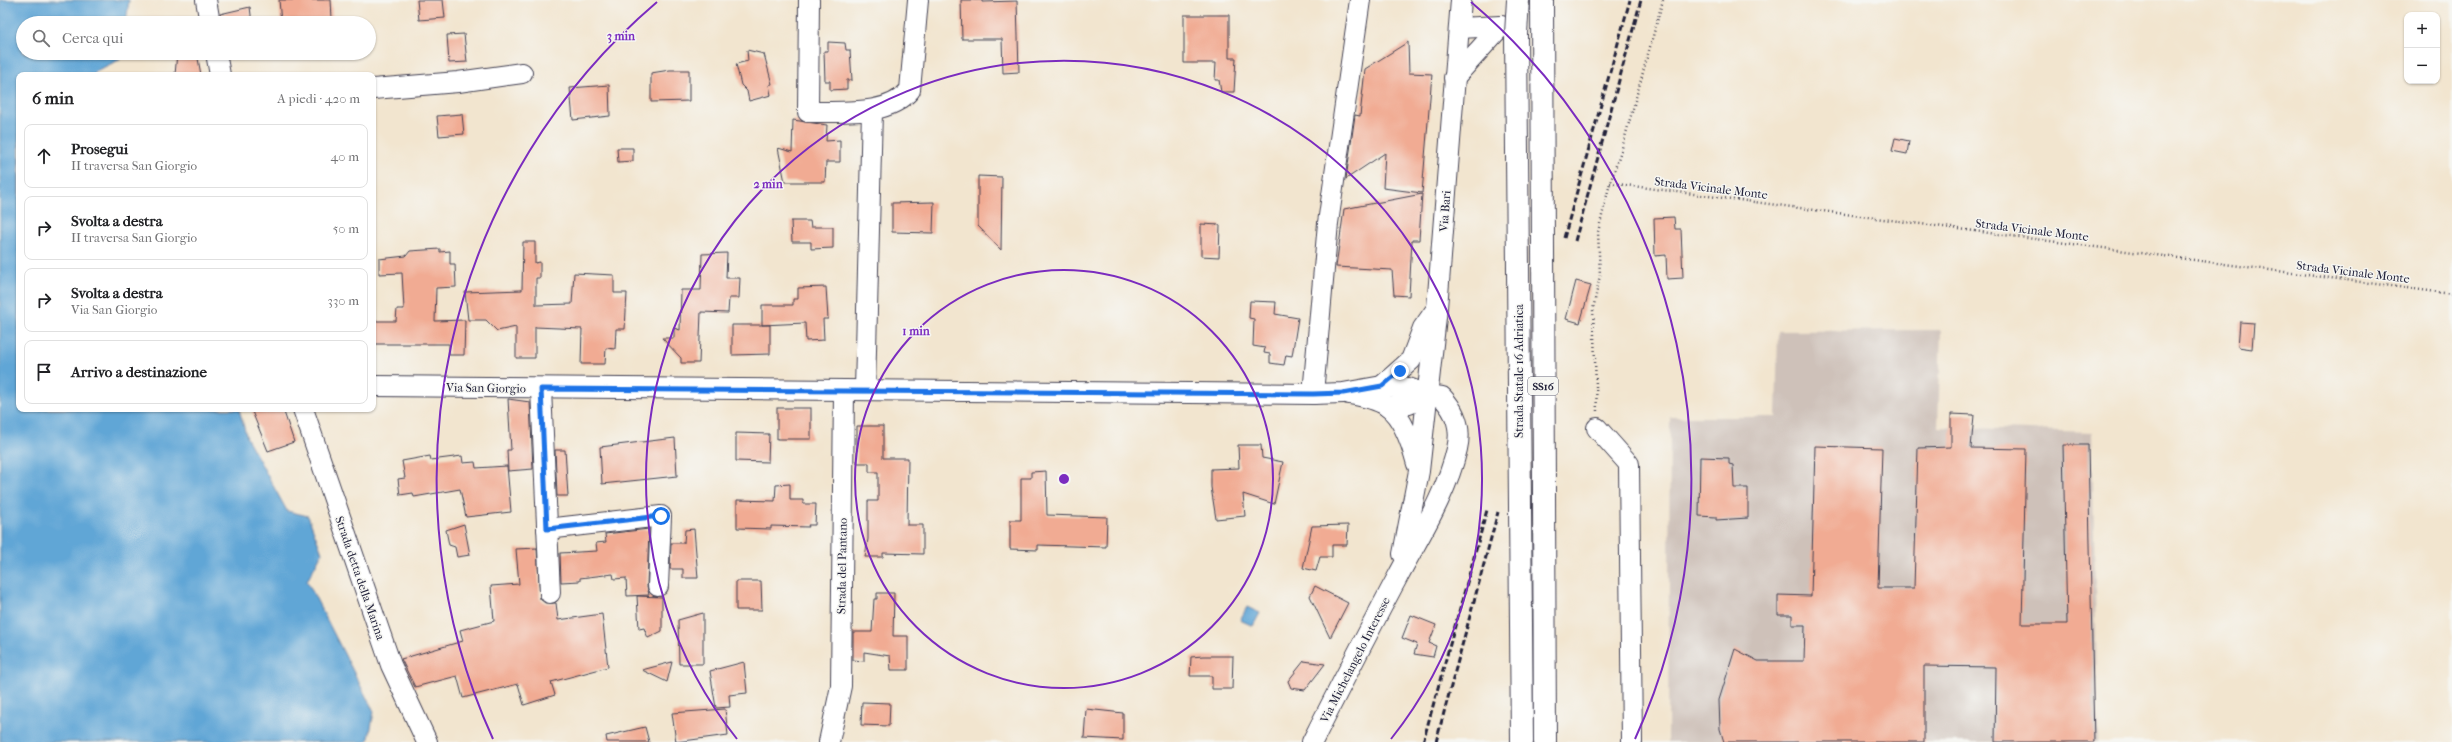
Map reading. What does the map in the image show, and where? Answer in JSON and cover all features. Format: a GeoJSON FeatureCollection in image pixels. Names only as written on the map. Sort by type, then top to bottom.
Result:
{"type":"FeatureCollection","features":[{"type":"Feature","properties":{"kind":"highway","name":"Strada Statale 16 Adriatica"},"geometry":{"type":"LineString","coordinates":[[1518,0],[1508,30],[1522,742]]}},
{"type":"Feature","properties":{"kind":"highway","name":"Strada Statale 16 Adriatica"},"geometry":{"type":"LineString","coordinates":[[1542,0],[1540,30],[1545,742]]}},
{"type":"Feature","properties":{"kind":"street"},"geometry":{"type":"LineString","coordinates":[[206,0],[209,16]]}},
{"type":"Feature","properties":{"kind":"street"},"geometry":{"type":"LineString","coordinates":[[809,0],[808,112],[872,110],[902,101],[910,90],[918,0]]}},
{"type":"Feature","properties":{"kind":"street"},"geometry":{"type":"LineString","coordinates":[[1313,394],[1328,223],[1360,0]]}},
{"type":"Feature","properties":{"kind":"street","name":"Via Bari"},"geometry":{"type":"LineString","coordinates":[[1428,395],[1438,308],[1461,0]]}},
{"type":"Feature","properties":{"kind":"street"},"geometry":{"type":"LineString","coordinates":[[1459,28],[1508,30]]}},
{"type":"Feature","properties":{"kind":"street"},"geometry":{"type":"LineString","coordinates":[[1454,78],[1508,30]]}},
{"type":"Feature","properties":{"kind":"street"},"geometry":{"type":"LineString","coordinates":[[217,60],[219,72]]}},
{"type":"Feature","properties":{"kind":"street"},"geometry":{"type":"LineString","coordinates":[[376,89],[458,82],[522,73]]}},
{"type":"Feature","properties":{"kind":"street"},"geometry":{"type":"LineString","coordinates":[[865,390],[872,110]]}},
{"type":"Feature","properties":{"kind":"street"},"geometry":{"type":"LineString","coordinates":[[1382,386],[1411,360],[1423,328],[1438,308]]}},
{"type":"Feature","properties":{"kind":"street","name":"Via San Giorgio"},"geometry":{"type":"LineString","coordinates":[[376,386],[541,389],[1313,394],[1343,393],[1382,386],[1408,388],[1428,395]]}},
{"type":"Feature","properties":{"kind":"street"},"geometry":{"type":"LineString","coordinates":[[541,389],[550,593]]}},
{"type":"Feature","properties":{"kind":"street","name":"Strada del Pantano"},"geometry":{"type":"LineString","coordinates":[[830,742],[840,686],[844,390]]}},
{"type":"Feature","properties":{"kind":"street","name":"Via San Giorgio"},"geometry":{"type":"LineString","coordinates":[[1343,393],[1366,397],[1388,407],[1400,422],[1412,443],[1419,471]]}},
{"type":"Feature","properties":{"kind":"street"},"geometry":{"type":"LineString","coordinates":[[1388,407],[1409,404],[1428,395]]}},
{"type":"Feature","properties":{"kind":"street","name":"Via Michelangelo Interesse"},"geometry":{"type":"LineString","coordinates":[[1312,742],[1397,577],[1427,524],[1457,448],[1459,426],[1454,410],[1442,397],[1428,395],[1419,471],[1407,540],[1397,577]]}},
{"type":"Feature","properties":{"kind":"street","name":"Strada detta della Marina"},"geometry":{"type":"LineString","coordinates":[[304,412],[390,665],[427,742]]}},
{"type":"Feature","properties":{"kind":"street"},"geometry":{"type":"LineString","coordinates":[[1597,428],[1630,464],[1632,742]]}},
{"type":"Feature","properties":{"kind":"street"},"geometry":{"type":"LineString","coordinates":[[547,529],[661,516],[658,586]]}},
{"type":"Feature","properties":{"kind":"path"},"geometry":{"type":"LineString","coordinates":[[1597,428],[1597,387],[1593,310],[1600,275],[1598,232],[1610,183],[1622,148],[1663,0]]}},
{"type":"Feature","properties":{"kind":"path","name":"Strada Vicinale Monte"},"geometry":{"type":"LineString","coordinates":[[1610,183],[2452,294]]}},
{"type":"Feature","properties":{"kind":"shaded area"},"geometry":{"type":"Polygon","coordinates":[[[1941,330],[1938,427],[2092,432],[2098,742],[1668,742],[1670,417],[1776,417],[1778,331],[1941,330]]]}},
{"type":"Feature","properties":{"kind":"water"},"geometry":{"type":"Polygon","coordinates":[[[0,0],[129,0],[127,16],[16,16],[16,60],[119,60],[96,72],[16,72],[16,412],[240,412],[247,438],[287,511],[308,516],[322,553],[307,581],[374,712],[369,738],[366,742],[0,742],[0,0]]]}},
{"type":"Feature","properties":{"kind":"water"},"geometry":{"type":"Polygon","coordinates":[[[1247,607],[1260,613],[1253,626],[1240,620],[1247,607]]]}},
{"type":"Feature","properties":{"kind":"building"},"geometry":{"type":"Polygon","coordinates":[[[279,0],[331,0],[332,16],[280,16],[279,0]]]}},
{"type":"Feature","properties":{"kind":"building"},"geometry":{"type":"Polygon","coordinates":[[[417,0],[443,0],[445,18],[419,20],[417,0]]]}},
{"type":"Feature","properties":{"kind":"building"},"geometry":{"type":"Polygon","coordinates":[[[961,0],[982,0],[982,2],[1017,1],[1019,72],[1003,73],[1002,39],[962,39],[961,0]]]}},
{"type":"Feature","properties":{"kind":"building"},"geometry":{"type":"Polygon","coordinates":[[[250,7],[251,16],[220,16],[220,14],[250,7]]]}},
{"type":"Feature","properties":{"kind":"building"},"geometry":{"type":"Polygon","coordinates":[[[1184,15],[1229,15],[1229,58],[1236,58],[1234,92],[1221,92],[1219,80],[1215,80],[1216,63],[1184,63],[1184,15]]]}},
{"type":"Feature","properties":{"kind":"building"},"geometry":{"type":"Polygon","coordinates":[[[464,34],[467,62],[449,63],[447,35],[464,34]]]}},
{"type":"Feature","properties":{"kind":"building"},"geometry":{"type":"Polygon","coordinates":[[[828,42],[845,43],[846,50],[850,50],[852,80],[847,80],[847,89],[830,90],[830,81],[825,81],[824,51],[828,51],[828,42]]]}},
{"type":"Feature","properties":{"kind":"building"},"geometry":{"type":"Polygon","coordinates":[[[1408,42],[1409,73],[1432,74],[1422,193],[1383,188],[1385,153],[1346,179],[1355,115],[1360,116],[1365,69],[1408,42]]]}},
{"type":"Feature","properties":{"kind":"building"},"geometry":{"type":"Polygon","coordinates":[[[747,50],[764,54],[772,84],[769,85],[771,95],[749,101],[747,91],[741,85],[736,64],[748,61],[747,50]]]}},
{"type":"Feature","properties":{"kind":"building"},"geometry":{"type":"Polygon","coordinates":[[[176,60],[198,60],[200,72],[175,72],[176,60]]]}},
{"type":"Feature","properties":{"kind":"building"},"geometry":{"type":"Polygon","coordinates":[[[670,70],[689,70],[689,101],[651,102],[651,73],[670,70]]]}},
{"type":"Feature","properties":{"kind":"building"},"geometry":{"type":"Polygon","coordinates":[[[609,85],[610,116],[573,120],[570,88],[609,85]]]}},
{"type":"Feature","properties":{"kind":"building"},"geometry":{"type":"Polygon","coordinates":[[[462,114],[464,134],[439,136],[437,116],[462,114]]]}},
{"type":"Feature","properties":{"kind":"building"},"geometry":{"type":"Polygon","coordinates":[[[793,120],[827,125],[826,141],[840,140],[840,162],[826,162],[825,182],[785,182],[778,148],[792,152],[793,120]]]}},
{"type":"Feature","properties":{"kind":"building"},"geometry":{"type":"Polygon","coordinates":[[[1895,138],[1909,141],[1907,154],[1892,151],[1895,138]]]}},
{"type":"Feature","properties":{"kind":"building"},"geometry":{"type":"Polygon","coordinates":[[[617,148],[633,148],[633,161],[618,162],[617,148]]]}},
{"type":"Feature","properties":{"kind":"building"},"geometry":{"type":"Polygon","coordinates":[[[978,176],[1002,177],[1001,250],[978,226],[978,176]]]}},
{"type":"Feature","properties":{"kind":"building"},"geometry":{"type":"Polygon","coordinates":[[[1422,194],[1419,240],[1412,240],[1409,296],[1394,295],[1392,270],[1336,267],[1344,209],[1422,194]]]}},
{"type":"Feature","properties":{"kind":"building"},"geometry":{"type":"Polygon","coordinates":[[[934,202],[933,233],[892,232],[892,203],[934,202]]]}},
{"type":"Feature","properties":{"kind":"building"},"geometry":{"type":"Polygon","coordinates":[[[1674,217],[1675,229],[1681,229],[1683,278],[1667,279],[1666,255],[1655,256],[1654,218],[1674,217]]]}},
{"type":"Feature","properties":{"kind":"building"},"geometry":{"type":"Polygon","coordinates":[[[791,221],[810,221],[811,227],[833,227],[833,248],[811,249],[811,242],[792,242],[791,221]]]}},
{"type":"Feature","properties":{"kind":"building"},"geometry":{"type":"Polygon","coordinates":[[[1201,224],[1220,225],[1219,257],[1201,256],[1201,224]]]}},
{"type":"Feature","properties":{"kind":"building"},"geometry":{"type":"Polygon","coordinates":[[[523,242],[535,242],[535,263],[540,262],[540,278],[536,278],[536,305],[572,304],[574,273],[614,275],[614,293],[627,293],[625,329],[616,329],[615,349],[606,348],[605,364],[581,364],[582,329],[535,327],[535,358],[516,358],[516,327],[497,331],[486,320],[468,320],[465,292],[522,290],[523,242]]]}},
{"type":"Feature","properties":{"kind":"building"},"geometry":{"type":"Polygon","coordinates":[[[440,249],[440,252],[450,251],[450,264],[455,264],[456,287],[436,288],[435,321],[465,320],[464,355],[449,355],[449,344],[376,344],[376,321],[396,321],[397,309],[404,309],[402,273],[379,274],[379,259],[406,256],[410,251],[440,249]]]}},
{"type":"Feature","properties":{"kind":"building"},"geometry":{"type":"Polygon","coordinates":[[[727,253],[726,278],[740,278],[739,298],[729,298],[728,313],[701,312],[699,363],[681,363],[681,358],[662,338],[674,338],[674,328],[680,330],[681,290],[701,290],[702,254],[727,253]]]}},
{"type":"Feature","properties":{"kind":"building"},"geometry":{"type":"Polygon","coordinates":[[[1576,281],[1591,285],[1580,323],[1566,319],[1576,281]]]}},
{"type":"Feature","properties":{"kind":"building"},"geometry":{"type":"Polygon","coordinates":[[[826,287],[828,319],[823,319],[824,340],[806,341],[805,323],[762,325],[762,305],[793,305],[793,299],[798,299],[798,288],[826,287]]]}},
{"type":"Feature","properties":{"kind":"building"},"geometry":{"type":"Polygon","coordinates":[[[1250,301],[1276,302],[1275,314],[1298,318],[1292,356],[1286,355],[1284,365],[1270,363],[1270,354],[1264,353],[1265,348],[1253,346],[1254,319],[1249,318],[1250,301]]]}},
{"type":"Feature","properties":{"kind":"building"},"geometry":{"type":"Polygon","coordinates":[[[2240,322],[2254,323],[2252,349],[2238,347],[2240,322]]]}},
{"type":"Feature","properties":{"kind":"building"},"geometry":{"type":"Polygon","coordinates":[[[732,325],[770,325],[770,354],[732,355],[732,325]]]}},
{"type":"Feature","properties":{"kind":"building"},"geometry":{"type":"Polygon","coordinates":[[[508,399],[530,402],[533,469],[508,471],[507,450],[511,450],[508,399]]]}},
{"type":"Feature","properties":{"kind":"building"},"geometry":{"type":"Polygon","coordinates":[[[777,408],[811,408],[811,439],[777,439],[777,408]]]}},
{"type":"Feature","properties":{"kind":"building"},"geometry":{"type":"Polygon","coordinates":[[[252,412],[284,412],[294,442],[268,451],[252,412]]]}},
{"type":"Feature","properties":{"kind":"building"},"geometry":{"type":"Polygon","coordinates":[[[1951,414],[1974,415],[1971,448],[2026,449],[2022,624],[2067,624],[2063,445],[2088,445],[2094,742],[1995,742],[1996,667],[1924,666],[1924,742],[1724,742],[1720,729],[1719,700],[1735,649],[1758,661],[1804,661],[1805,625],[1792,625],[1792,615],[1778,615],[1778,595],[1811,596],[1815,446],[1882,448],[1878,588],[1914,588],[1918,448],[1951,447],[1951,414]]]}},
{"type":"Feature","properties":{"kind":"building"},"geometry":{"type":"Polygon","coordinates":[[[857,426],[883,426],[883,458],[908,458],[907,525],[923,525],[923,554],[883,553],[883,557],[865,557],[868,539],[868,501],[878,501],[878,472],[869,472],[869,463],[857,463],[857,426]]]}},
{"type":"Feature","properties":{"kind":"building"},"geometry":{"type":"Polygon","coordinates":[[[736,433],[769,434],[768,462],[736,461],[736,433]]]}},
{"type":"Feature","properties":{"kind":"building"},"geometry":{"type":"Polygon","coordinates":[[[675,438],[677,476],[602,484],[600,447],[675,438]]]}},
{"type":"Feature","properties":{"kind":"building"},"geometry":{"type":"Polygon","coordinates":[[[1238,445],[1261,445],[1262,458],[1283,462],[1274,504],[1243,494],[1245,516],[1216,519],[1211,487],[1211,469],[1239,468],[1238,445]]]}},
{"type":"Feature","properties":{"kind":"building"},"geometry":{"type":"Polygon","coordinates":[[[555,450],[565,450],[568,496],[557,496],[555,450]]]}},
{"type":"Feature","properties":{"kind":"building"},"geometry":{"type":"Polygon","coordinates":[[[430,456],[431,460],[462,456],[463,463],[475,462],[476,468],[507,466],[511,512],[466,517],[460,489],[414,497],[413,493],[400,495],[398,479],[405,478],[402,461],[430,456]]]}},
{"type":"Feature","properties":{"kind":"building"},"geometry":{"type":"Polygon","coordinates":[[[1700,457],[1729,458],[1729,464],[1733,465],[1734,488],[1748,488],[1748,518],[1716,520],[1716,517],[1699,516],[1700,457]]]}},
{"type":"Feature","properties":{"kind":"building"},"geometry":{"type":"Polygon","coordinates":[[[1046,471],[1047,515],[1107,517],[1106,547],[1038,545],[1038,550],[1010,549],[1010,520],[1021,520],[1021,478],[1031,478],[1031,472],[1046,471]]]}},
{"type":"Feature","properties":{"kind":"building"},"geometry":{"type":"Polygon","coordinates":[[[790,484],[790,500],[803,500],[803,504],[816,504],[815,525],[808,525],[809,527],[771,526],[771,529],[737,528],[737,500],[775,501],[776,485],[790,484]]]}},
{"type":"Feature","properties":{"kind":"building"},"geometry":{"type":"Polygon","coordinates":[[[464,524],[470,555],[457,557],[455,547],[449,545],[446,530],[464,524]]]}},
{"type":"Feature","properties":{"kind":"building"},"geometry":{"type":"Polygon","coordinates":[[[1348,525],[1347,545],[1332,545],[1332,557],[1320,557],[1316,571],[1303,568],[1312,526],[1348,525]]]}},
{"type":"Feature","properties":{"kind":"building"},"geometry":{"type":"Polygon","coordinates":[[[649,529],[647,586],[649,595],[627,596],[626,578],[614,579],[613,574],[580,578],[580,581],[561,582],[560,553],[597,551],[596,543],[606,542],[605,534],[649,529]]]}},
{"type":"Feature","properties":{"kind":"building"},"geometry":{"type":"Polygon","coordinates":[[[694,529],[698,578],[683,578],[683,569],[670,569],[671,543],[684,543],[685,530],[694,529]]]}},
{"type":"Feature","properties":{"kind":"building"},"geometry":{"type":"Polygon","coordinates":[[[537,548],[540,599],[545,603],[556,603],[558,620],[602,614],[608,667],[551,682],[555,695],[524,705],[518,684],[463,698],[457,676],[415,687],[401,659],[463,641],[460,630],[494,621],[491,586],[519,584],[516,549],[537,548]]]}},
{"type":"Feature","properties":{"kind":"building"},"geometry":{"type":"Polygon","coordinates":[[[736,581],[761,581],[762,610],[736,610],[736,581]]]}},
{"type":"Feature","properties":{"kind":"building"},"geometry":{"type":"Polygon","coordinates":[[[1315,586],[1348,603],[1330,638],[1310,596],[1315,586]]]}},
{"type":"Feature","properties":{"kind":"building"},"geometry":{"type":"Polygon","coordinates":[[[877,593],[894,593],[893,636],[908,636],[908,670],[891,670],[890,656],[864,652],[864,661],[853,660],[853,632],[872,632],[874,599],[877,599],[877,593]]]}},
{"type":"Feature","properties":{"kind":"building"},"geometry":{"type":"Polygon","coordinates":[[[637,596],[662,597],[662,631],[648,638],[644,628],[639,629],[637,596]]]}},
{"type":"Feature","properties":{"kind":"building"},"geometry":{"type":"Polygon","coordinates":[[[703,613],[703,664],[679,664],[678,620],[703,613]]]}},
{"type":"Feature","properties":{"kind":"building"},"geometry":{"type":"Polygon","coordinates":[[[1411,615],[1436,625],[1429,643],[1436,646],[1433,657],[1414,654],[1417,644],[1402,638],[1411,615]]]}},
{"type":"Feature","properties":{"kind":"building"},"geometry":{"type":"Polygon","coordinates":[[[1233,656],[1232,689],[1212,689],[1212,676],[1190,676],[1191,657],[1233,656]]]}},
{"type":"Feature","properties":{"kind":"building"},"geometry":{"type":"Polygon","coordinates":[[[1304,661],[1325,664],[1305,690],[1291,688],[1288,681],[1304,661]]]}},
{"type":"Feature","properties":{"kind":"building"},"geometry":{"type":"Polygon","coordinates":[[[672,662],[667,682],[642,670],[672,662]]]}},
{"type":"Feature","properties":{"kind":"building"},"geometry":{"type":"Polygon","coordinates":[[[744,662],[747,693],[729,695],[730,707],[716,708],[710,671],[744,662]]]}},
{"type":"Feature","properties":{"kind":"building"},"geometry":{"type":"Polygon","coordinates":[[[862,702],[890,703],[889,726],[861,725],[862,702]]]}},
{"type":"Feature","properties":{"kind":"building"},"geometry":{"type":"Polygon","coordinates":[[[725,709],[728,735],[676,742],[672,713],[725,709]]]}},
{"type":"Feature","properties":{"kind":"building"},"geometry":{"type":"Polygon","coordinates":[[[1086,709],[1123,713],[1123,740],[1084,738],[1086,709]]]}},
{"type":"Feature","properties":{"kind":"building"},"geometry":{"type":"Polygon","coordinates":[[[645,727],[649,742],[607,742],[606,736],[645,727]]]}},
{"type":"Feature","properties":{"kind":"railway"},"geometry":{"type":"LineString","coordinates":[[1564,238],[1630,0]]}},
{"type":"Feature","properties":{"kind":"railway"},"geometry":{"type":"LineString","coordinates":[[1575,241],[1641,0]]}},
{"type":"Feature","properties":{"kind":"railway"},"geometry":{"type":"LineString","coordinates":[[1423,742],[1487,510]]}},
{"type":"Feature","properties":{"kind":"railway"},"geometry":{"type":"LineString","coordinates":[[1436,742],[1498,512]]}},
{"type":"Feature","properties":{"kind":"route"},"geometry":{"type":"LineString","coordinates":[[661,516],[547,529],[541,389],[1313,394],[1343,393],[1382,386],[1400,371]]}}]}
